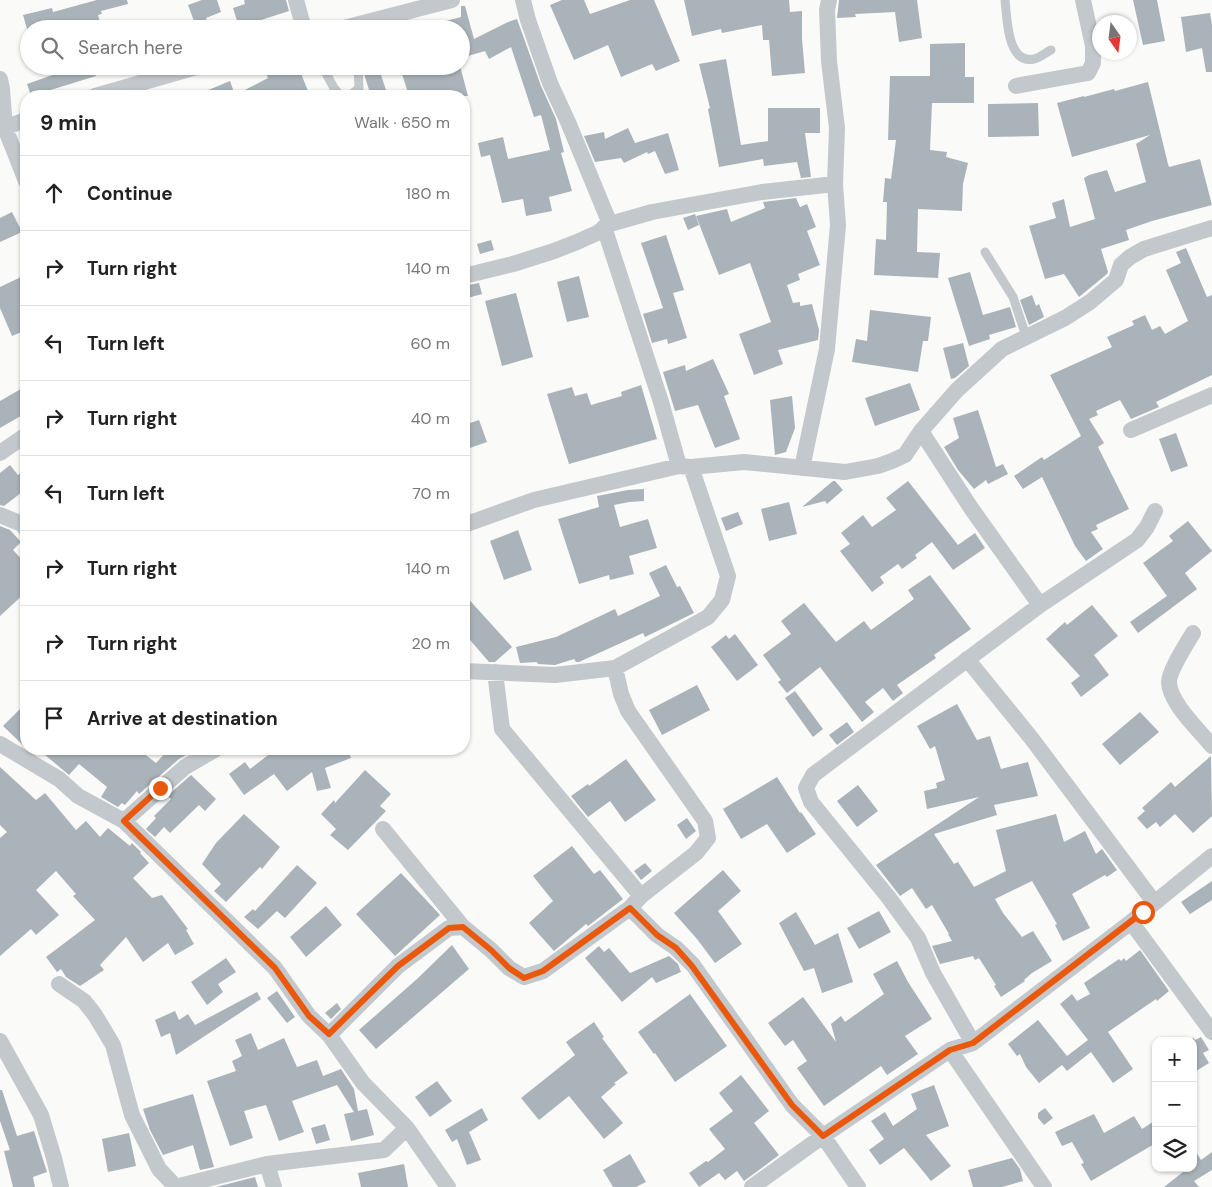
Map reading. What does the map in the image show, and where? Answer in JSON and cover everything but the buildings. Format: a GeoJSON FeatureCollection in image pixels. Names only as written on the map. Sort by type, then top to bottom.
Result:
{"type":"FeatureCollection","features":[{"type":"Feature","properties":{"kind":"street"},"geometry":{"type":"LineString","coordinates":[[296,0],[302,20]]}},
{"type":"Feature","properties":{"kind":"street"},"geometry":{"type":"LineString","coordinates":[[378,20],[452,0]]}},
{"type":"Feature","properties":{"kind":"street"},"geometry":{"type":"LineString","coordinates":[[470,671],[555,675],[615,668],[708,617],[722,600],[728,576],[661,402],[607,225],[568,122],[550,82],[528,20],[523,0]]}},
{"type":"Feature","properties":{"kind":"street"},"geometry":{"type":"LineString","coordinates":[[802,468],[827,349],[838,225],[834,184],[837,128],[829,61],[827,10],[829,0]]}},
{"type":"Feature","properties":{"kind":"street"},"geometry":{"type":"LineString","coordinates":[[1016,86],[1088,73],[1093,62],[1092,46],[1083,0]]}},
{"type":"Feature","properties":{"kind":"street"},"geometry":{"type":"LineString","coordinates":[[116,90],[168,75]]}},
{"type":"Feature","properties":{"kind":"street"},"geometry":{"type":"LineString","coordinates":[[0,79],[2,89],[2,128],[20,168]]}},
{"type":"Feature","properties":{"kind":"street"},"geometry":{"type":"LineString","coordinates":[[2,128],[20,122]]}},
{"type":"Feature","properties":{"kind":"street"},"geometry":{"type":"LineString","coordinates":[[470,275],[554,251],[597,233],[607,225],[652,212],[762,192],[834,184]]}},
{"type":"Feature","properties":{"kind":"street"},"geometry":{"type":"LineString","coordinates":[[470,523],[534,500],[685,467],[744,462],[845,472],[878,466],[905,455],[957,390],[1002,349],[1065,318],[1090,302],[1116,280],[1121,265],[1130,257],[1144,249],[1212,228]]}},
{"type":"Feature","properties":{"kind":"street"},"geometry":{"type":"LineString","coordinates":[[1131,430],[1212,395]]}},
{"type":"Feature","properties":{"kind":"street"},"geometry":{"type":"LineString","coordinates":[[922,432],[971,508],[1040,605]]}},
{"type":"Feature","properties":{"kind":"street"},"geometry":{"type":"LineString","coordinates":[[0,453],[20,440]]}},
{"type":"Feature","properties":{"kind":"street"},"geometry":{"type":"LineString","coordinates":[[973,1043],[933,973],[918,938],[889,898],[811,802],[806,788],[813,775],[967,659],[1040,605],[1136,540],[1147,526],[1155,511]]}},
{"type":"Feature","properties":{"kind":"street"},"geometry":{"type":"LineString","coordinates":[[0,515],[20,523]]}},
{"type":"Feature","properties":{"kind":"street"},"geometry":{"type":"LineString","coordinates":[[1193,633],[1169,681],[1173,697],[1212,746]]}},
{"type":"Feature","properties":{"kind":"street"},"geometry":{"type":"LineString","coordinates":[[967,659],[1032,740],[1154,902]]}},
{"type":"Feature","properties":{"kind":"street"},"geometry":{"type":"LineString","coordinates":[[383,829],[463,927],[509,968],[524,978],[543,971],[630,908],[641,896],[696,853],[708,838],[705,821],[628,711],[621,694],[615,668]]}},
{"type":"Feature","properties":{"kind":"street"},"geometry":{"type":"LineString","coordinates":[[495,672],[502,729],[641,896]]}},
{"type":"Feature","properties":{"kind":"street"},"geometry":{"type":"LineString","coordinates":[[2,750],[59,779],[78,796],[124,821],[275,968],[309,1016],[329,1034],[363,1083],[407,1128],[448,1187]]}},
{"type":"Feature","properties":{"kind":"street"},"geometry":{"type":"LineString","coordinates":[[124,821],[185,767],[206,755]]}},
{"type":"Feature","properties":{"kind":"street"},"geometry":{"type":"LineString","coordinates":[[752,1187],[823,1136],[950,1050],[973,1043],[1132,922],[1212,856]]}},
{"type":"Feature","properties":{"kind":"street"},"geometry":{"type":"LineString","coordinates":[[630,908],[657,935],[676,948],[692,966],[792,1105],[823,1136],[858,1187]]}},
{"type":"Feature","properties":{"kind":"street"},"geometry":{"type":"LineString","coordinates":[[1132,922],[1212,1032]]}},
{"type":"Feature","properties":{"kind":"street"},"geometry":{"type":"LineString","coordinates":[[329,1034],[398,966],[449,928],[463,927]]}},
{"type":"Feature","properties":{"kind":"street"},"geometry":{"type":"LineString","coordinates":[[59,984],[84,1001],[113,1045],[132,1115],[159,1169],[175,1187],[267,1164],[384,1150],[407,1128]]}},
{"type":"Feature","properties":{"kind":"street"},"geometry":{"type":"LineString","coordinates":[[0,1041],[41,1115],[54,1158],[60,1187]]}},
{"type":"Feature","properties":{"kind":"street"},"geometry":{"type":"LineString","coordinates":[[950,1050],[1044,1187]]}},
{"type":"Feature","properties":{"kind":"street"},"geometry":{"type":"LineString","coordinates":[[267,1164],[274,1187]]}},
{"type":"Feature","properties":{"kind":"lane"},"geometry":{"type":"LineString","coordinates":[[1005,0],[1010,38],[1017,54],[1024,59],[1035,59],[1051,50]]}},
{"type":"Feature","properties":{"kind":"lane"},"geometry":{"type":"LineString","coordinates":[[327,75],[336,90]]}},
{"type":"Feature","properties":{"kind":"lane"},"geometry":{"type":"LineString","coordinates":[[357,90],[359,88],[358,75]]}},
{"type":"Feature","properties":{"kind":"lane"},"geometry":{"type":"LineString","coordinates":[[985,252],[1013,297],[1026,336]]}},
{"type":"Feature","properties":{"kind":"route"},"geometry":{"type":"LineString","coordinates":[[160,788],[124,821],[275,968],[309,1016],[329,1034],[398,966],[449,928],[463,927],[509,968],[524,978],[543,971],[630,908],[657,935],[676,948],[704,980],[792,1105],[823,1136],[950,1050],[973,1043],[1143,912]]}}]}
